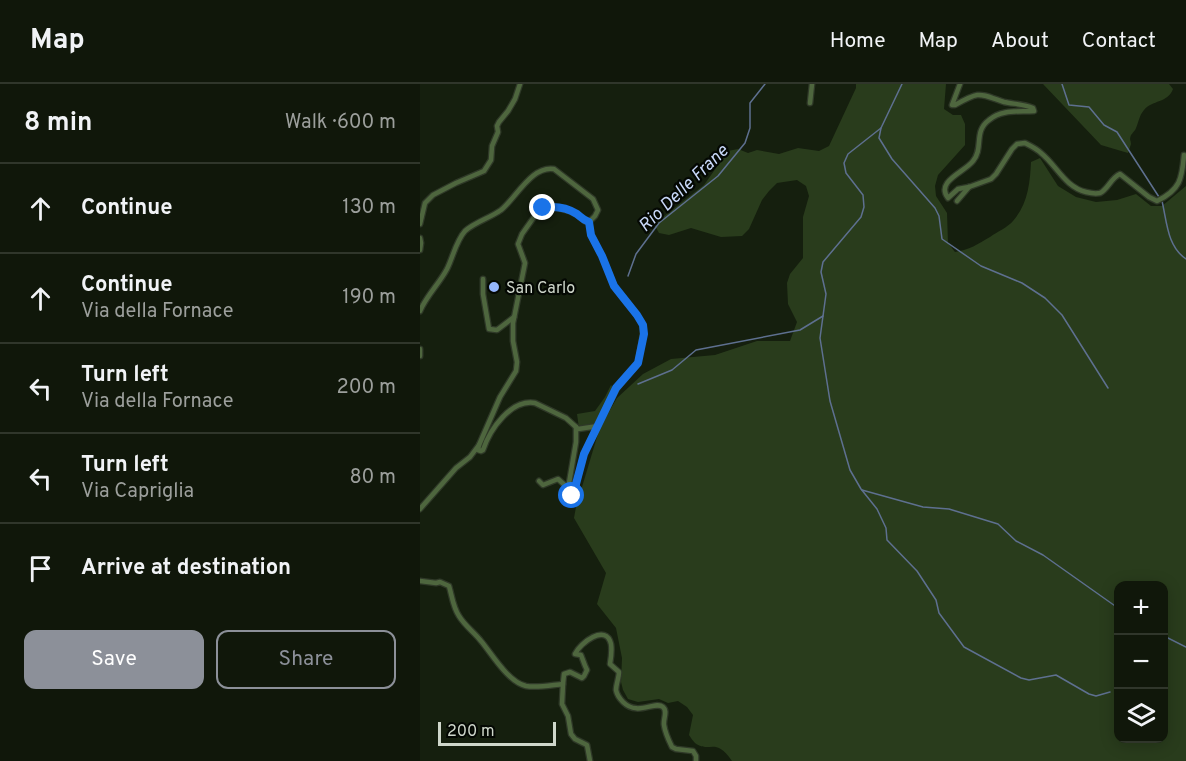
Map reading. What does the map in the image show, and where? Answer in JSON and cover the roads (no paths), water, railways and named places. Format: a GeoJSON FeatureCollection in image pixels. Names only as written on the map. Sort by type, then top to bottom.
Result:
{"type":"FeatureCollection","features":[{"type":"Feature","properties":{"kind":"street"},"geometry":{"type":"LineString","coordinates":[[420,224],[425,203],[433,195],[484,171],[491,160],[492,146],[498,132],[497,126],[508,111],[520,84]]}},
{"type":"Feature","properties":{"kind":"street"},"geometry":{"type":"LineString","coordinates":[[810,104],[812,84]]}},
{"type":"Feature","properties":{"kind":"street"},"geometry":{"type":"LineString","coordinates":[[960,84],[952,105],[983,94],[1005,102],[1029,106],[1034,111],[1003,113],[992,117],[981,128],[976,158],[972,164],[950,179],[944,189],[948,198],[958,189],[991,178],[1017,144],[1026,143],[1041,152],[1076,190],[1096,194],[1102,192],[1115,176],[1120,174],[1157,201],[1174,192],[1183,174],[1184,155]]}},
{"type":"Feature","properties":{"kind":"street"},"geometry":{"type":"LineString","coordinates":[[420,311],[448,267],[464,233],[500,210],[528,181],[544,170],[550,168],[558,171],[595,201],[598,212],[589,222]]}},
{"type":"Feature","properties":{"kind":"street"},"geometry":{"type":"LineString","coordinates":[[957,201],[969,187]]}},
{"type":"Feature","properties":{"kind":"street"},"geometry":{"type":"LineString","coordinates":[[420,509],[456,468],[470,457],[500,397],[516,371],[514,317],[525,263],[519,242],[527,226],[539,210],[555,207],[575,213],[589,222]]}},
{"type":"Feature","properties":{"kind":"street"},"geometry":{"type":"LineString","coordinates":[[576,427],[576,442],[567,495],[574,496],[584,454],[616,388],[638,363],[644,334],[643,325],[637,315],[614,286],[591,235],[589,222]]}},
{"type":"Feature","properties":{"kind":"street"},"geometry":{"type":"LineString","coordinates":[[420,238],[420,250]]}},
{"type":"Feature","properties":{"kind":"street"},"geometry":{"type":"LineString","coordinates":[[483,279],[489,329],[497,330],[514,317]]}},
{"type":"Feature","properties":{"kind":"street"},"geometry":{"type":"LineString","coordinates":[[420,349],[420,356]]}},
{"type":"Feature","properties":{"kind":"street"},"geometry":{"type":"LineString","coordinates":[[478,445],[478,450],[483,450],[494,428],[519,404],[530,402],[566,418],[578,429],[598,426]]}},
{"type":"Feature","properties":{"kind":"street"},"geometry":{"type":"LineString","coordinates":[[539,481],[543,484],[558,479],[568,488]]}},
{"type":"Feature","properties":{"kind":"street"},"geometry":{"type":"LineString","coordinates":[[420,581],[440,582],[449,586],[455,609],[460,618],[499,665],[515,680],[526,686],[563,684]]}},
{"type":"Feature","properties":{"kind":"street"},"geometry":{"type":"LineString","coordinates":[[590,761],[587,745],[575,740],[571,734],[568,716],[562,704],[563,684],[564,674],[570,672],[582,678],[584,676],[587,670],[582,662],[583,659],[581,655],[575,654],[586,642],[600,634],[611,643],[610,664],[619,672],[616,687],[619,698],[631,708],[660,705],[663,707],[665,710],[664,724],[672,747],[693,751],[696,761]]}},
{"type":"Feature","properties":{"kind":"waterway","name":"Rio Delle Frane"},"geometry":{"type":"LineString","coordinates":[[628,276],[636,254],[659,223],[718,176],[745,143],[750,128],[750,103],[765,84]]}},
{"type":"Feature","properties":{"kind":"waterway"},"geometry":{"type":"LineString","coordinates":[[902,84],[881,128],[848,154],[844,163],[846,173],[863,195],[864,207],[861,217],[823,262],[821,272],[826,294],[820,338],[830,401],[850,470],[877,509],[886,528],[887,540],[917,571],[936,600],[939,613],[964,647],[1021,678],[1029,680],[1056,675],[1089,694],[1096,696],[1110,692]]}},
{"type":"Feature","properties":{"kind":"waterway"},"geometry":{"type":"LineString","coordinates":[[1062,84],[1069,105],[1089,107],[1104,125],[1117,132],[1159,197]]}},
{"type":"Feature","properties":{"kind":"waterway"},"geometry":{"type":"LineString","coordinates":[[881,128],[879,138],[892,159],[935,208],[939,216],[942,239],[981,266],[1022,283],[1045,298],[1062,315],[1108,388]]}},
{"type":"Feature","properties":{"kind":"waterway"},"geometry":{"type":"LineString","coordinates":[[1162,201],[1171,240],[1186,259]]}},
{"type":"Feature","properties":{"kind":"waterway"},"geometry":{"type":"LineString","coordinates":[[638,384],[672,370],[696,350],[800,330],[823,316]]}},
{"type":"Feature","properties":{"kind":"waterway"},"geometry":{"type":"LineString","coordinates":[[862,490],[923,507],[949,509],[998,524],[1016,541],[1043,555],[1114,605]]}},
{"type":"Feature","properties":{"kind":"waterway"},"geometry":{"type":"LineString","coordinates":[[1168,638],[1186,647]]}},
{"type":"Feature","properties":{"kind":"place","name":"San Carlo"},"geometry":{"type":"Point","coordinates":[494,287]}}]}
